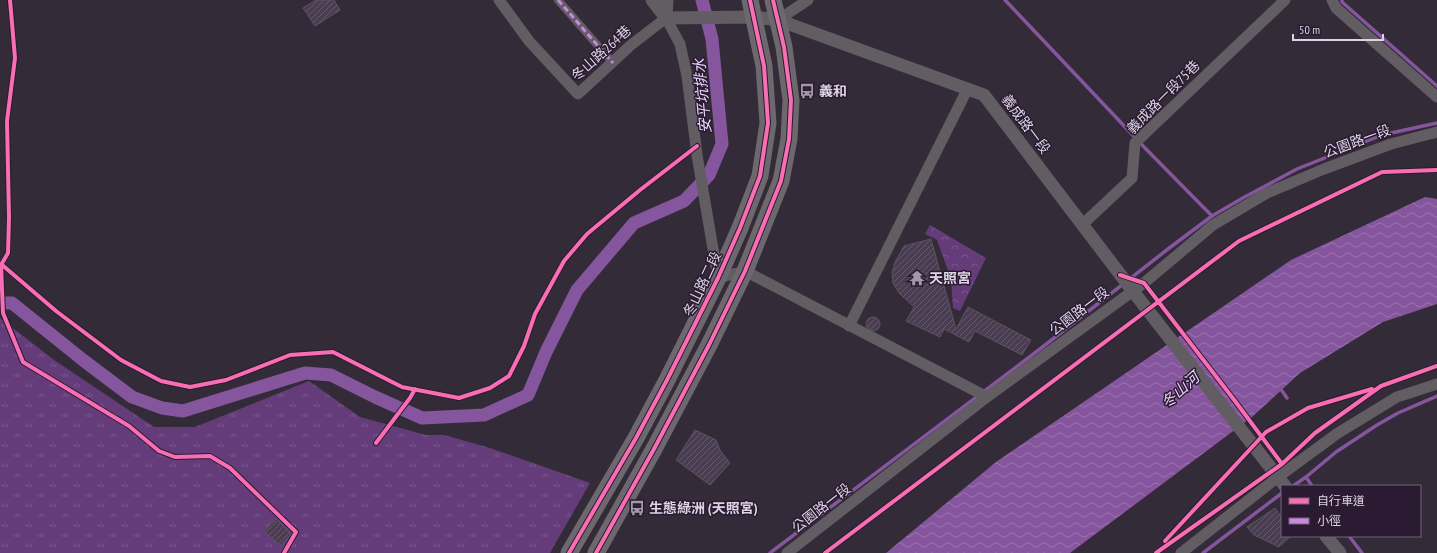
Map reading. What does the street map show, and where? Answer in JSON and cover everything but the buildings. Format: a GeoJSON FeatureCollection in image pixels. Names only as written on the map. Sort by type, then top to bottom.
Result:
{"type":"FeatureCollection","features":[{"type":"Feature","properties":{"kind":"main road","name":"冬山路二段"},"geometry":{"type":"LineString","coordinates":[[569,553],[643,425],[667,380],[718,278],[740,228],[760,176],[768,123],[764,66],[750,0]]}},
{"type":"Feature","properties":{"kind":"main road"},"geometry":{"type":"LineString","coordinates":[[596,553],[709,345],[745,271],[781,181],[789,139],[791,100],[784,47],[773,0]]}},
{"type":"Feature","properties":{"kind":"street","name":"冬山路264巷"},"geometry":{"type":"LineString","coordinates":[[499,0],[529,41],[578,94],[632,45],[666,18]]}},
{"type":"Feature","properties":{"kind":"street"},"geometry":{"type":"LineString","coordinates":[[558,0],[613,63]]}},
{"type":"Feature","properties":{"kind":"street"},"geometry":{"type":"LineString","coordinates":[[652,0],[666,18],[680,44],[687,76],[697,155],[718,278],[745,271],[987,398]]}},
{"type":"Feature","properties":{"kind":"street"},"geometry":{"type":"LineString","coordinates":[[666,18],[667,0]]}},
{"type":"Feature","properties":{"kind":"street"},"geometry":{"type":"LineString","coordinates":[[778,20],[808,0]]}},
{"type":"Feature","properties":{"kind":"street","name":"義成路一段75巷"},"geometry":{"type":"LineString","coordinates":[[1082,225],[1132,178],[1135,143],[1285,0]]}},
{"type":"Feature","properties":{"kind":"street"},"geometry":{"type":"LineString","coordinates":[[1332,0],[1336,8],[1437,97]]}},
{"type":"Feature","properties":{"kind":"street","name":"義成路一段"},"geometry":{"type":"LineString","coordinates":[[666,18],[754,17],[778,20],[984,95],[1145,308],[1282,482]]}},
{"type":"Feature","properties":{"kind":"street"},"geometry":{"type":"LineString","coordinates":[[849,326],[967,90]]}},
{"type":"Feature","properties":{"kind":"street","name":"公園路一段"},"geometry":{"type":"LineString","coordinates":[[787,553],[987,398],[1132,290],[1144,283],[1213,225],[1267,193],[1324,169],[1391,144],[1437,132]]}},
{"type":"Feature","properties":{"kind":"street"},"geometry":{"type":"LineString","coordinates":[[1181,553],[1282,482],[1338,433],[1397,397],[1437,384]]}},
{"type":"Feature","properties":{"kind":"street"},"geometry":{"type":"LineString","coordinates":[[1327,537],[1340,553]]}},
{"type":"Feature","properties":{"kind":"green space"},"geometry":{"type":"Polygon","coordinates":[[[930,225],[986,258],[960,311],[953,308],[951,279],[937,240],[925,234],[930,225]]]}},
{"type":"Feature","properties":{"kind":"green space"},"geometry":{"type":"Polygon","coordinates":[[[0,318],[54,360],[154,427],[195,427],[309,381],[360,417],[426,435],[444,435],[487,447],[590,483],[550,553],[0,553],[0,318]]]}},
{"type":"Feature","properties":{"kind":"water","name":"冬山河"},"geometry":{"type":"Polygon","coordinates":[[[1425,197],[1437,199],[1437,304],[1383,322],[1300,373],[1252,417],[1070,553],[886,553],[996,462],[1291,260],[1425,197]]]}},
{"type":"Feature","properties":{"kind":"waterway","name":"安平坑排水"},"geometry":{"type":"LineString","coordinates":[[0,303],[12,303],[132,397],[162,408],[183,411],[305,373],[331,375],[422,418],[484,415],[528,395],[546,352],[577,290],[634,223],[684,201],[709,175],[722,144],[712,39],[702,0]]}},
{"type":"Feature","properties":{"kind":"waterway"},"geometry":{"type":"LineString","coordinates":[[1005,0],[1145,148],[1212,216]]}},
{"type":"Feature","properties":{"kind":"waterway"},"geometry":{"type":"LineString","coordinates":[[1342,0],[1342,2],[1437,86]]}},
{"type":"Feature","properties":{"kind":"waterway"},"geometry":{"type":"LineString","coordinates":[[770,553],[1040,349],[1212,216],[1297,169],[1382,135],[1437,123]]}},
{"type":"Feature","properties":{"kind":"waterway"},"geometry":{"type":"LineString","coordinates":[[1280,388],[1287,398]]}},
{"type":"Feature","properties":{"kind":"waterway"},"geometry":{"type":"LineString","coordinates":[[1294,485],[1336,452],[1377,425],[1398,413],[1437,396]]}},
{"type":"Feature","properties":{"kind":"waterway"},"geometry":{"type":"LineString","coordinates":[[1306,477],[1311,485]]}},
{"type":"Feature","properties":{"kind":"waterway"},"geometry":{"type":"LineString","coordinates":[[1203,553],[1281,494]]}},
{"type":"Feature","properties":{"kind":"waterway"},"geometry":{"type":"LineString","coordinates":[[1350,537],[1362,553]]}},
{"type":"Feature","properties":{"kind":"marked path"},"geometry":{"type":"LineString","coordinates":[[558,0],[613,63]]}},
{"type":"Feature","properties":{"kind":"cycle path"},"geometry":{"type":"LineString","coordinates":[[10,0],[15,58],[7,121],[9,218],[8,253],[1,265],[3,313],[23,362],[129,426],[159,451],[175,457],[210,456],[230,468],[296,532],[284,553]]}},
{"type":"Feature","properties":{"kind":"cycle path"},"geometry":{"type":"LineString","coordinates":[[569,553],[636,438],[667,380],[718,278],[740,228],[760,176],[768,123],[764,66],[750,0]]}},
{"type":"Feature","properties":{"kind":"cycle path"},"geometry":{"type":"LineString","coordinates":[[596,553],[654,449],[709,345],[745,271],[781,181],[789,139],[791,100],[784,47],[773,0]]}},
{"type":"Feature","properties":{"kind":"cycle path"},"geometry":{"type":"LineString","coordinates":[[1,264],[56,311],[121,360],[161,381],[190,387],[226,380],[290,355],[333,352],[402,387],[459,398],[490,388],[509,376],[524,346],[535,314],[564,261],[587,234],[640,190],[697,146]]}},
{"type":"Feature","properties":{"kind":"cycle path"},"geometry":{"type":"LineString","coordinates":[[825,553],[1239,241],[1382,172],[1437,170]]}},
{"type":"Feature","properties":{"kind":"cycle path"},"geometry":{"type":"LineString","coordinates":[[1120,275],[1144,283],[1282,464]]}},
{"type":"Feature","properties":{"kind":"cycle path"},"geometry":{"type":"LineString","coordinates":[[1156,553],[1282,464],[1315,433],[1381,386],[1437,366]]}},
{"type":"Feature","properties":{"kind":"cycle path"},"geometry":{"type":"LineString","coordinates":[[376,443],[410,398],[415,389]]}},
{"type":"Feature","properties":{"kind":"cycle path"},"geometry":{"type":"LineString","coordinates":[[1165,541],[1266,432],[1308,408],[1372,389]]}},
{"type":"Feature","properties":{"kind":"place","name":"義和"},"geometry":{"type":"Point","coordinates":[807,91]}},
{"type":"Feature","properties":{"kind":"place","name":"天照宮"},"geometry":{"type":"Point","coordinates":[917,278]}},
{"type":"Feature","properties":{"kind":"place","name":"生態綠洲 (天照宮)"},"geometry":{"type":"Point","coordinates":[637,508]}}]}
